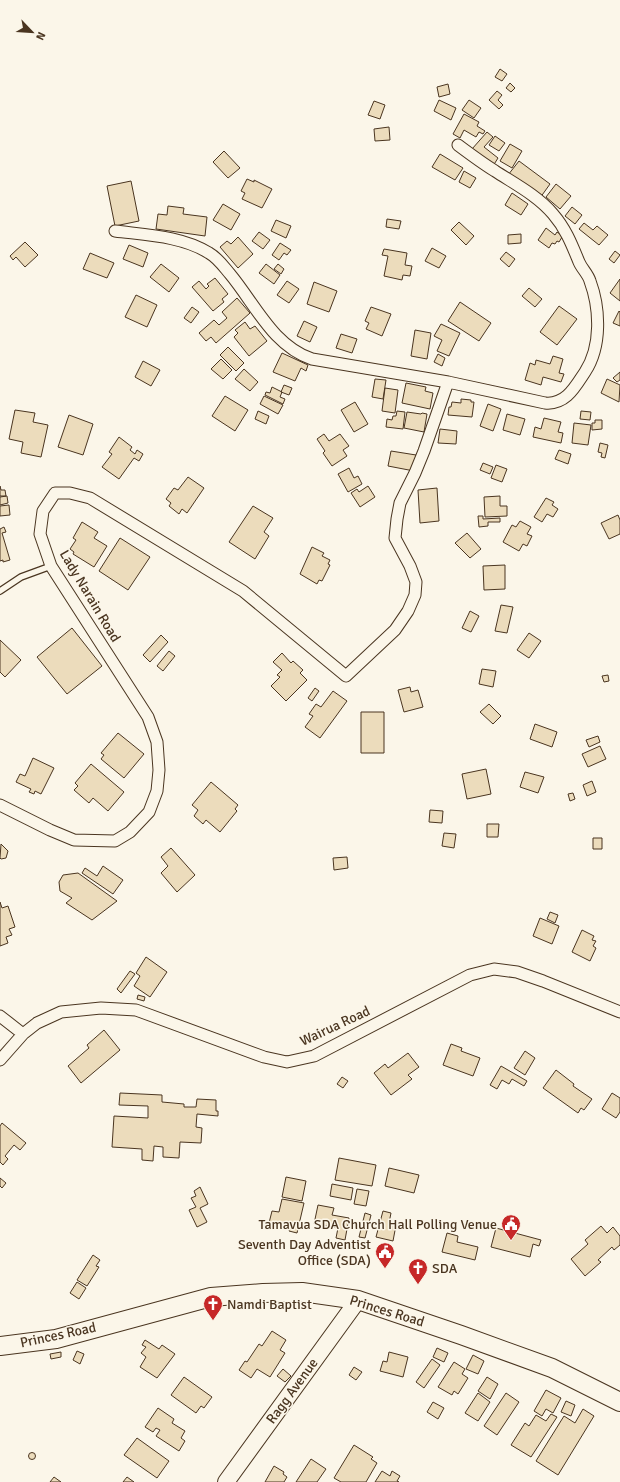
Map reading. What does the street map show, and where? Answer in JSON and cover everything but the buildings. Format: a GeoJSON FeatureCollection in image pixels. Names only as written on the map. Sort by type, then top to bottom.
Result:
{"type":"FeatureCollection","features":[{"type":"Feature","properties":{"kind":"main road","name":"Princes Road"},"geometry":{"type":"LineString","coordinates":[[0,1346],[56,1339],[211,1298],[263,1293],[302,1292],[358,1300],[461,1335],[552,1368],[620,1402]]}},
{"type":"Feature","properties":{"kind":"main road","name":"Ragg Avenue"},"geometry":{"type":"LineString","coordinates":[[226,1482],[358,1300]]}},
{"type":"Feature","properties":{"kind":"street"},"geometry":{"type":"LineString","coordinates":[[115,231],[187,242],[210,253],[220,262],[240,286],[268,326],[287,346],[312,359],[448,382],[552,404],[562,400],[572,391],[590,365],[596,342],[598,319],[596,301],[589,279],[580,265],[567,233],[553,214],[534,197],[487,166],[458,144]]}},
{"type":"Feature","properties":{"kind":"street","name":"Lady Narain Road"},"geometry":{"type":"LineString","coordinates":[[0,805],[50,830],[74,840],[115,841],[130,832],[149,812],[157,791],[159,770],[157,742],[148,717],[51,566],[40,534],[43,511],[55,493],[70,493],[90,498],[243,591],[346,676],[395,630],[408,611],[415,595],[416,582],[410,566],[395,538],[397,519],[400,503],[424,451],[448,382]]}},
{"type":"Feature","properties":{"kind":"street","name":"Wairua Road"},"geometry":{"type":"LineString","coordinates":[[0,1060],[23,1034],[37,1023],[62,1012],[101,1008],[136,1010],[264,1057],[287,1062],[314,1056],[470,975],[494,969],[517,972],[620,1012]]}},
{"type":"Feature","properties":{"kind":"street"},"geometry":{"type":"LineString","coordinates":[[0,1016],[23,1034]]}},
{"type":"Feature","properties":{"kind":"lane"},"geometry":{"type":"LineString","coordinates":[[0,591],[21,577],[51,566]]}},
{"type":"Feature","properties":{"kind":"place","name":"Tamavua SDA Church Hall Polling Venue"},"geometry":{"type":"Point","coordinates":[511,1241]}},
{"type":"Feature","properties":{"kind":"place","name":"Seventh Day Adventist Office (SDA)"},"geometry":{"type":"Point","coordinates":[385,1269]}},
{"type":"Feature","properties":{"kind":"place","name":"SDA"},"geometry":{"type":"Point","coordinates":[418,1285]}},
{"type":"Feature","properties":{"kind":"place","name":"Namdi Baptist"},"geometry":{"type":"Point","coordinates":[213,1321]}}]}
